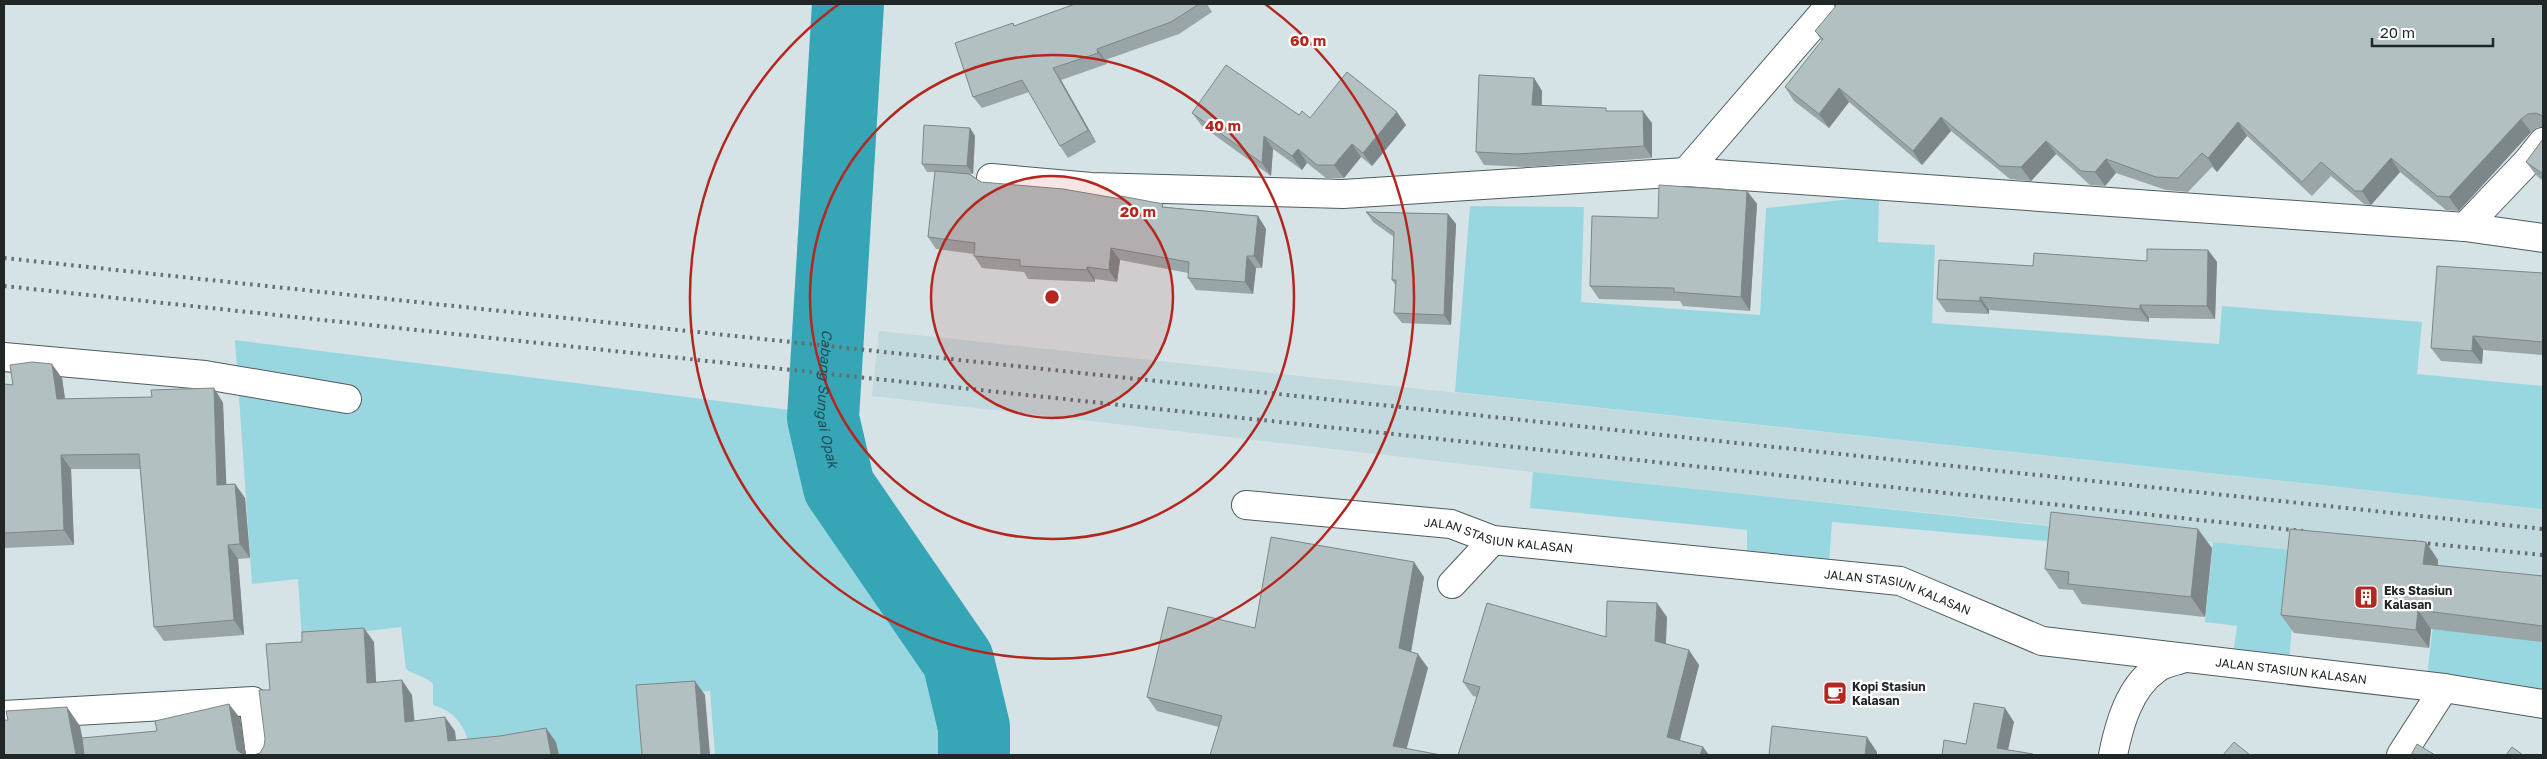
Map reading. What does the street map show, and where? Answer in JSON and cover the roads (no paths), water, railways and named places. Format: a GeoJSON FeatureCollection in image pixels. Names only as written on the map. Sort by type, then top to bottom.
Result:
{"type":"FeatureCollection","features":[{"type":"Feature","properties":{"kind":"street"},"geometry":{"type":"LineString","coordinates":[[1686,172],[1831,4]]}},
{"type":"Feature","properties":{"kind":"street"},"geometry":{"type":"LineString","coordinates":[[2465,227],[2527,162],[2543,142]]}},
{"type":"Feature","properties":{"kind":"street"},"geometry":{"type":"LineString","coordinates":[[991,178],[1091,187],[1343,194],[1686,172],[2465,227],[2543,238]]}},
{"type":"Feature","properties":{"kind":"street"},"geometry":{"type":"LineString","coordinates":[[4,357],[206,375],[347,399]]}},
{"type":"Feature","properties":{"kind":"street","name":"JALAN STASIUN KALASAN"},"geometry":{"type":"LineString","coordinates":[[1246,504],[1450,524],[1493,540],[1900,581],[2042,641],[2444,688],[2543,704]]}},
{"type":"Feature","properties":{"kind":"street"},"geometry":{"type":"LineString","coordinates":[[1452,584],[1493,540]]}},
{"type":"Feature","properties":{"kind":"street"},"geometry":{"type":"LineString","coordinates":[[2113,755],[2118,728],[2134,692],[2156,668],[2187,658]]}},
{"type":"Feature","properties":{"kind":"street"},"geometry":{"type":"LineString","coordinates":[[2400,755],[2444,688]]}},
{"type":"Feature","properties":{"kind":"street"},"geometry":{"type":"LineString","coordinates":[[4,715],[253,701],[260,755]]}},
{"type":"Feature","properties":{"kind":"waterway","name":"Cabang Sungai Opak"},"geometry":{"type":"LineString","coordinates":[[848,4],[823,418],[839,487],[958,660],[974,727],[974,755]]}},
{"type":"Feature","properties":{"kind":"railway"},"geometry":{"type":"LineString","coordinates":[[4,258],[2543,529]]}},
{"type":"Feature","properties":{"kind":"railway"},"geometry":{"type":"LineString","coordinates":[[4,286],[2303,531]]}},
{"type":"Feature","properties":{"kind":"railway"},"geometry":{"type":"LineString","coordinates":[[2413,542],[2543,555]]}},
{"type":"Feature","properties":{"kind":"place","name":"Eks Stasiun Kalasan"},"geometry":{"type":"Point","coordinates":[2366,597]}},
{"type":"Feature","properties":{"kind":"place","name":"Kopi Stasiun Kalasan"},"geometry":{"type":"Point","coordinates":[1835,693]}}]}
